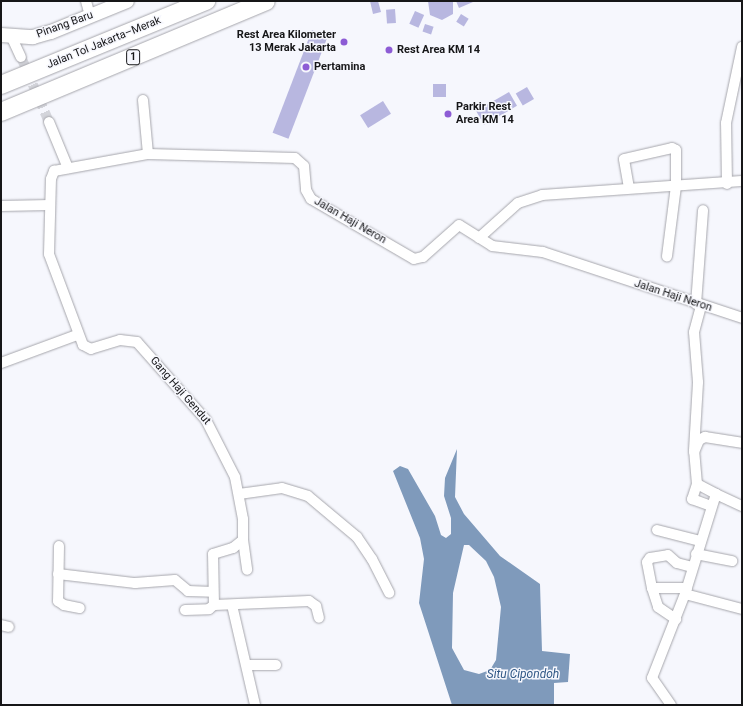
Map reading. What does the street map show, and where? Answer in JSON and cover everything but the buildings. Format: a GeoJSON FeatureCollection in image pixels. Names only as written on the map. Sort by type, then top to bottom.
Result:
{"type":"FeatureCollection","features":[{"type":"Feature","properties":{"kind":"highway","name":"Jalan Tol Jakarta–Merak"},"geometry":{"type":"LineString","coordinates":[[1,85],[206,1]]}},
{"type":"Feature","properties":{"kind":"highway","name":"1"},"geometry":{"type":"LineString","coordinates":[[1,112],[266,1]]}},
{"type":"Feature","properties":{"kind":"main road","name":"Pinang Baru"},"geometry":{"type":"LineString","coordinates":[[6,37],[51,32],[127,1]]}},
{"type":"Feature","properties":{"kind":"street"},"geometry":{"type":"LineString","coordinates":[[86,1],[90,16]]}},
{"type":"Feature","properties":{"kind":"street"},"geometry":{"type":"LineString","coordinates":[[6,37],[21,57]]}},
{"type":"Feature","properties":{"kind":"street"},"geometry":{"type":"LineString","coordinates":[[727,184],[726,123],[742,47]]}},
{"type":"Feature","properties":{"kind":"street"},"geometry":{"type":"LineString","coordinates":[[144,100],[148,154]]}},
{"type":"Feature","properties":{"kind":"street"},"geometry":{"type":"LineString","coordinates":[[1,363],[77,334],[49,254],[51,175],[64,168],[49,122]]}},
{"type":"Feature","properties":{"kind":"street"},"geometry":{"type":"LineString","coordinates":[[629,188],[624,159],[672,148],[678,153],[676,186],[667,256]]}},
{"type":"Feature","properties":{"kind":"street","name":"Jalan Haji Neron"},"geometry":{"type":"LineString","coordinates":[[64,168],[148,154],[295,158],[304,166],[306,190],[311,199],[417,259],[455,226],[462,226],[479,238],[499,248],[543,252],[742,318]]}},
{"type":"Feature","properties":{"kind":"street"},"geometry":{"type":"LineString","coordinates":[[479,238],[508,211],[525,200],[555,193],[727,184],[742,181]]}},
{"type":"Feature","properties":{"kind":"street"},"geometry":{"type":"LineString","coordinates":[[1,206],[50,205]]}},
{"type":"Feature","properties":{"kind":"street"},"geometry":{"type":"LineString","coordinates":[[703,210],[698,304],[694,332],[698,382],[694,452],[697,484],[692,499],[711,506]]}},
{"type":"Feature","properties":{"kind":"street","name":"Gang Haji Gendut"},"geometry":{"type":"LineString","coordinates":[[77,334],[83,345],[91,349],[127,340],[141,346],[210,425],[228,459],[239,494],[247,570]]}},
{"type":"Feature","properties":{"kind":"street"},"geometry":{"type":"LineString","coordinates":[[694,452],[699,440],[705,437],[742,443]]}},
{"type":"Feature","properties":{"kind":"street"},"geometry":{"type":"LineString","coordinates":[[697,484],[742,506]]}},
{"type":"Feature","properties":{"kind":"street"},"geometry":{"type":"LineString","coordinates":[[239,494],[282,488],[308,496],[357,537],[372,559],[389,593]]}},
{"type":"Feature","properties":{"kind":"street"},"geometry":{"type":"LineString","coordinates":[[672,705],[652,678],[686,591],[700,541],[716,494]]}},
{"type":"Feature","properties":{"kind":"street"},"geometry":{"type":"LineString","coordinates":[[657,530],[700,541]]}},
{"type":"Feature","properties":{"kind":"street"},"geometry":{"type":"LineString","coordinates":[[214,605],[213,554],[233,548],[243,540]]}},
{"type":"Feature","properties":{"kind":"street"},"geometry":{"type":"LineString","coordinates":[[58,546],[58,601],[64,605],[80,608]]}},
{"type":"Feature","properties":{"kind":"street"},"geometry":{"type":"LineString","coordinates":[[696,554],[732,561]]}},
{"type":"Feature","properties":{"kind":"street"},"geometry":{"type":"LineString","coordinates":[[676,619],[658,607],[647,568],[650,558],[672,556],[677,563],[692,567]]}},
{"type":"Feature","properties":{"kind":"street"},"geometry":{"type":"LineString","coordinates":[[58,574],[135,583],[175,580],[188,591],[213,592]]}},
{"type":"Feature","properties":{"kind":"street"},"geometry":{"type":"LineString","coordinates":[[652,588],[686,591],[742,609]]}},
{"type":"Feature","properties":{"kind":"street"},"geometry":{"type":"LineString","coordinates":[[185,610],[209,609],[214,605],[309,601],[316,606],[319,618]]}},
{"type":"Feature","properties":{"kind":"street"},"geometry":{"type":"LineString","coordinates":[[232,605],[248,665],[255,705]]}},
{"type":"Feature","properties":{"kind":"street"},"geometry":{"type":"LineString","coordinates":[[248,665],[276,665]]}},
{"type":"Feature","properties":{"kind":"water","name":"Situ Cipondoh"},"geometry":{"type":"Polygon","coordinates":[[[457,449],[455,497],[464,514],[500,556],[540,584],[542,651],[570,654],[568,682],[554,683],[554,705],[452,705],[419,603],[424,559],[420,538],[393,471],[400,466],[408,469],[435,516],[441,535],[446,538],[451,534],[451,518],[444,496],[445,478],[457,449]],[[464,545],[453,593],[452,648],[464,670],[479,674],[490,670],[496,660],[501,607],[494,577],[486,561],[469,545],[464,545]]]}},
{"type":"Feature","properties":{"kind":"tunnel"},"geometry":{"type":"LineString","coordinates":[[21,57],[49,122]]}},
{"type":"Feature","properties":{"kind":"place","name":"Rest Area Kilometer 13 Merak Jakarta"},"geometry":{"type":"Point","coordinates":[344,42]}},
{"type":"Feature","properties":{"kind":"place","name":"Rest Area KM 14"},"geometry":{"type":"Point","coordinates":[389,50]}},
{"type":"Feature","properties":{"kind":"place","name":"Pertamina"},"geometry":{"type":"Point","coordinates":[306,67]}},
{"type":"Feature","properties":{"kind":"place","name":"Parkir Rest Area KM 14"},"geometry":{"type":"Point","coordinates":[448,114]}}]}
